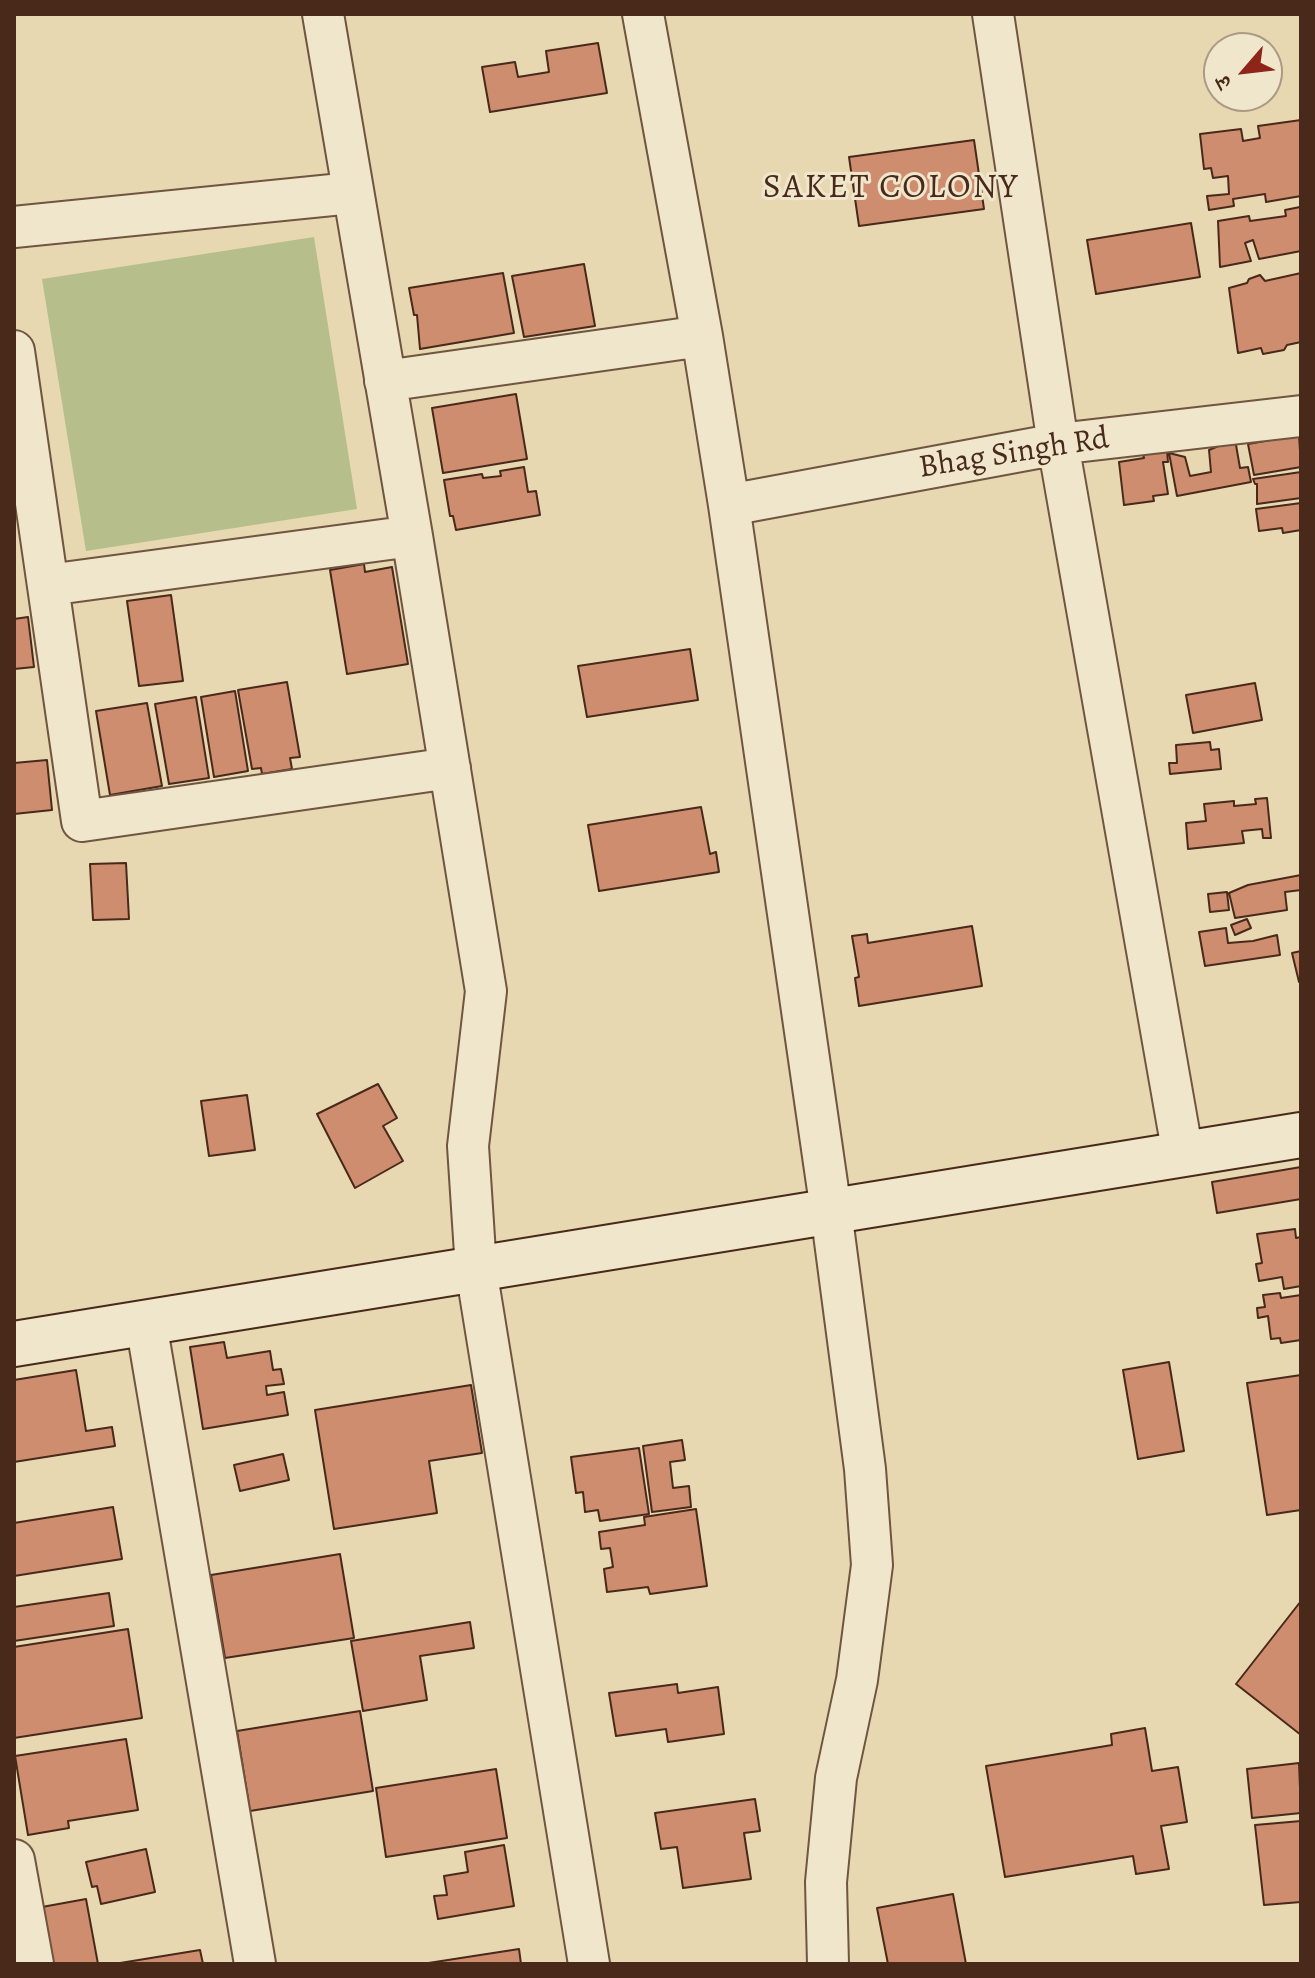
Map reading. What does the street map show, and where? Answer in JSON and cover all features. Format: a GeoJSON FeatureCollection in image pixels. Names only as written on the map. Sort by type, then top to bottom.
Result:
{"type":"FeatureCollection","features":[{"type":"Feature","properties":{"kind":"street"},"geometry":{"type":"LineString","coordinates":[[323,14],[486,991],[468,1146],[476,1269],[589,1964]]}},
{"type":"Feature","properties":{"kind":"street"},"geometry":{"type":"LineString","coordinates":[[643,14],[702,336],[729,505],[865,1469],[872,1565],[857,1680],[836,1778],[826,1882],[828,1964]]}},
{"type":"Feature","properties":{"kind":"street"},"geometry":{"type":"LineString","coordinates":[[993,14],[1058,444],[1183,1155]]}},
{"type":"Feature","properties":{"kind":"street"},"geometry":{"type":"LineString","coordinates":[[14,227],[352,193]]}},
{"type":"Feature","properties":{"kind":"street"},"geometry":{"type":"LineString","coordinates":[[385,381],[702,336]]}},
{"type":"Feature","properties":{"kind":"street"},"geometry":{"type":"LineString","coordinates":[[15,373],[82,821],[450,768]]}},
{"type":"Feature","properties":{"kind":"street","name":"Bhag Singh Rd"},"geometry":{"type":"LineString","coordinates":[[729,505],[1058,444],[1301,416]]}},
{"type":"Feature","properties":{"kind":"street"},"geometry":{"type":"LineString","coordinates":[[48,585],[412,536]]}},
{"type":"Feature","properties":{"kind":"street"},"geometry":{"type":"LineString","coordinates":[[14,1344],[1301,1135]]}},
{"type":"Feature","properties":{"kind":"street"},"geometry":{"type":"LineString","coordinates":[[146,1323],[255,1964]]}},
{"type":"Feature","properties":{"kind":"street"},"geometry":{"type":"LineString","coordinates":[[14,1860],[33,1964]]}},
{"type":"Feature","properties":{"kind":"green space"},"geometry":{"type":"Polygon","coordinates":[[[314,237],[357,509],[86,551],[42,279],[314,237]]]}},
{"type":"Feature","properties":{"kind":"building"},"geometry":{"type":"Polygon","coordinates":[[[598,43],[607,93],[490,112],[482,67],[515,62],[518,77],[549,72],[546,51],[598,43]]]}},
{"type":"Feature","properties":{"kind":"building"},"geometry":{"type":"Polygon","coordinates":[[[1301,120],[1301,196],[1266,202],[1265,194],[1233,199],[1234,206],[1209,210],[1207,196],[1229,194],[1228,176],[1213,178],[1211,168],[1204,169],[1200,134],[1241,129],[1243,141],[1260,138],[1258,126],[1301,120]]]}},
{"type":"Feature","properties":{"kind":"building"},"geometry":{"type":"Polygon","coordinates":[[[974,140],[984,209],[859,226],[849,157],[974,140]]]}},
{"type":"Feature","properties":{"kind":"building"},"geometry":{"type":"Polygon","coordinates":[[[1300,207],[1301,251],[1259,259],[1253,240],[1245,243],[1251,261],[1220,267],[1218,221],[1249,216],[1250,221],[1286,216],[1285,210],[1300,207]]]}},
{"type":"Feature","properties":{"kind":"building"},"geometry":{"type":"Polygon","coordinates":[[[1191,223],[1200,277],[1096,294],[1087,240],[1191,223]]]}},
{"type":"Feature","properties":{"kind":"building"},"geometry":{"type":"Polygon","coordinates":[[[584,264],[595,326],[524,337],[512,276],[584,264]]]}},
{"type":"Feature","properties":{"kind":"building"},"geometry":{"type":"Polygon","coordinates":[[[503,273],[514,333],[420,349],[417,315],[414,315],[409,288],[503,273]]]}},
{"type":"Feature","properties":{"kind":"building"},"geometry":{"type":"Polygon","coordinates":[[[1301,273],[1301,342],[1287,345],[1284,350],[1263,354],[1261,348],[1238,353],[1229,288],[1260,275],[1265,281],[1301,273]]]}},
{"type":"Feature","properties":{"kind":"building"},"geometry":{"type":"Polygon","coordinates":[[[516,394],[527,459],[443,473],[432,408],[516,394]]]}},
{"type":"Feature","properties":{"kind":"building"},"geometry":{"type":"Polygon","coordinates":[[[1299,435],[1301,467],[1254,475],[1248,444],[1299,435]]]}},
{"type":"Feature","properties":{"kind":"building"},"geometry":{"type":"Polygon","coordinates":[[[1235,439],[1240,468],[1248,467],[1251,482],[1177,496],[1169,453],[1185,457],[1190,476],[1211,472],[1209,450],[1235,439]]]}},
{"type":"Feature","properties":{"kind":"building"},"geometry":{"type":"Polygon","coordinates":[[[1167,451],[1168,462],[1163,462],[1168,494],[1153,496],[1154,501],[1124,505],[1119,462],[1144,458],[1143,454],[1167,451]]]}},
{"type":"Feature","properties":{"kind":"building"},"geometry":{"type":"Polygon","coordinates":[[[524,467],[528,492],[536,491],[540,515],[456,530],[453,516],[450,516],[444,480],[482,474],[483,478],[501,476],[500,471],[524,467]]]}},
{"type":"Feature","properties":{"kind":"building"},"geometry":{"type":"Polygon","coordinates":[[[1301,472],[1301,498],[1257,504],[1257,484],[1253,479],[1301,472]]]}},
{"type":"Feature","properties":{"kind":"building"},"geometry":{"type":"Polygon","coordinates":[[[1301,503],[1301,530],[1283,533],[1282,528],[1259,531],[1256,509],[1301,503]]]}},
{"type":"Feature","properties":{"kind":"building"},"geometry":{"type":"Polygon","coordinates":[[[364,564],[365,572],[392,567],[408,664],[347,674],[330,570],[364,564]]]}},
{"type":"Feature","properties":{"kind":"building"},"geometry":{"type":"Polygon","coordinates":[[[171,595],[183,681],[139,686],[127,601],[171,595]]]}},
{"type":"Feature","properties":{"kind":"building"},"geometry":{"type":"Polygon","coordinates":[[[28,617],[34,667],[14,669],[14,619],[28,617]]]}},
{"type":"Feature","properties":{"kind":"building"},"geometry":{"type":"Polygon","coordinates":[[[690,649],[698,700],[587,717],[578,666],[690,649]]]}},
{"type":"Feature","properties":{"kind":"building"},"geometry":{"type":"Polygon","coordinates":[[[287,682],[300,757],[290,758],[292,769],[262,774],[261,768],[252,769],[238,690],[287,682]]]}},
{"type":"Feature","properties":{"kind":"building"},"geometry":{"type":"Polygon","coordinates":[[[1255,683],[1262,720],[1193,733],[1186,695],[1255,683]]]}},
{"type":"Feature","properties":{"kind":"building"},"geometry":{"type":"Polygon","coordinates":[[[235,691],[248,771],[214,777],[201,697],[235,691]]]}},
{"type":"Feature","properties":{"kind":"building"},"geometry":{"type":"Polygon","coordinates":[[[196,697],[209,778],[169,784],[155,704],[196,697]]]}},
{"type":"Feature","properties":{"kind":"building"},"geometry":{"type":"Polygon","coordinates":[[[147,703],[162,786],[110,795],[96,711],[147,703]]]}},
{"type":"Feature","properties":{"kind":"building"},"geometry":{"type":"Polygon","coordinates":[[[1210,742],[1211,750],[1219,749],[1221,769],[1170,774],[1169,763],[1177,763],[1176,745],[1210,742]]]}},
{"type":"Feature","properties":{"kind":"building"},"geometry":{"type":"Polygon","coordinates":[[[47,760],[52,810],[14,814],[14,763],[47,760]]]}},
{"type":"Feature","properties":{"kind":"building"},"geometry":{"type":"Polygon","coordinates":[[[1267,798],[1271,838],[1263,838],[1262,829],[1242,831],[1244,843],[1188,849],[1186,823],[1206,821],[1204,804],[1234,801],[1234,806],[1256,804],[1255,799],[1267,798]]]}},
{"type":"Feature","properties":{"kind":"building"},"geometry":{"type":"Polygon","coordinates":[[[701,807],[710,854],[716,852],[719,872],[599,891],[588,825],[701,807]]]}},
{"type":"Feature","properties":{"kind":"building"},"geometry":{"type":"Polygon","coordinates":[[[126,863],[129,919],[93,920],[90,864],[126,863]]]}},
{"type":"Feature","properties":{"kind":"building"},"geometry":{"type":"Polygon","coordinates":[[[1301,875],[1301,890],[1285,892],[1287,910],[1235,918],[1229,893],[1248,885],[1301,875]]]}},
{"type":"Feature","properties":{"kind":"building"},"geometry":{"type":"Polygon","coordinates":[[[1227,892],[1229,910],[1210,912],[1208,894],[1227,892]]]}},
{"type":"Feature","properties":{"kind":"building"},"geometry":{"type":"Polygon","coordinates":[[[1247,919],[1251,928],[1235,935],[1231,925],[1247,919]]]}},
{"type":"Feature","properties":{"kind":"building"},"geometry":{"type":"Polygon","coordinates":[[[972,926],[982,986],[859,1006],[855,978],[859,977],[852,936],[867,934],[868,943],[972,926]]]}},
{"type":"Feature","properties":{"kind":"building"},"geometry":{"type":"Polygon","coordinates":[[[1226,928],[1228,943],[1277,935],[1280,955],[1205,966],[1199,932],[1226,928]]]}},
{"type":"Feature","properties":{"kind":"building"},"geometry":{"type":"Polygon","coordinates":[[[1301,951],[1301,982],[1299,982],[1292,953],[1301,951]]]}},
{"type":"Feature","properties":{"kind":"building"},"geometry":{"type":"Polygon","coordinates":[[[378,1084],[397,1118],[383,1126],[403,1161],[355,1188],[317,1114],[378,1084]]]}},
{"type":"Feature","properties":{"kind":"building"},"geometry":{"type":"Polygon","coordinates":[[[247,1095],[255,1150],[209,1156],[201,1101],[247,1095]]]}},
{"type":"Feature","properties":{"kind":"building"},"geometry":{"type":"Polygon","coordinates":[[[1301,1167],[1301,1199],[1217,1213],[1212,1182],[1301,1167]]]}},
{"type":"Feature","properties":{"kind":"building"},"geometry":{"type":"Polygon","coordinates":[[[1295,1229],[1296,1238],[1301,1237],[1301,1286],[1284,1289],[1282,1277],[1259,1281],[1256,1264],[1262,1263],[1257,1234],[1295,1229]]]}},
{"type":"Feature","properties":{"kind":"building"},"geometry":{"type":"Polygon","coordinates":[[[1280,1293],[1281,1298],[1301,1295],[1301,1340],[1281,1343],[1280,1338],[1271,1339],[1268,1316],[1258,1318],[1257,1308],[1265,1307],[1263,1295],[1280,1293]]]}},
{"type":"Feature","properties":{"kind":"building"},"geometry":{"type":"Polygon","coordinates":[[[224,1342],[227,1358],[270,1351],[273,1370],[281,1369],[284,1384],[266,1386],[267,1395],[284,1392],[288,1415],[203,1429],[190,1347],[224,1342]]]}},
{"type":"Feature","properties":{"kind":"building"},"geometry":{"type":"Polygon","coordinates":[[[1169,1362],[1184,1451],[1138,1459],[1123,1370],[1169,1362]]]}},
{"type":"Feature","properties":{"kind":"building"},"geometry":{"type":"Polygon","coordinates":[[[76,1370],[86,1431],[112,1427],[115,1446],[14,1462],[14,1380],[76,1370]]]}},
{"type":"Feature","properties":{"kind":"building"},"geometry":{"type":"Polygon","coordinates":[[[1301,1375],[1301,1510],[1267,1515],[1247,1383],[1301,1375]]]}},
{"type":"Feature","properties":{"kind":"building"},"geometry":{"type":"Polygon","coordinates":[[[471,1385],[482,1453],[429,1461],[437,1513],[334,1529],[315,1410],[471,1385]]]}},
{"type":"Feature","properties":{"kind":"building"},"geometry":{"type":"Polygon","coordinates":[[[682,1440],[685,1460],[670,1462],[673,1488],[689,1486],[691,1507],[652,1512],[643,1446],[682,1440]]]}},
{"type":"Feature","properties":{"kind":"building"},"geometry":{"type":"Polygon","coordinates":[[[639,1448],[649,1514],[600,1521],[598,1510],[585,1512],[583,1492],[576,1493],[571,1457],[639,1448]]]}},
{"type":"Feature","properties":{"kind":"building"},"geometry":{"type":"Polygon","coordinates":[[[283,1454],[289,1480],[240,1491],[234,1465],[283,1454]]]}},
{"type":"Feature","properties":{"kind":"building"},"geometry":{"type":"Polygon","coordinates":[[[113,1507],[122,1559],[14,1576],[14,1523],[113,1507]]]}},
{"type":"Feature","properties":{"kind":"building"},"geometry":{"type":"Polygon","coordinates":[[[696,1509],[707,1586],[650,1594],[648,1587],[607,1592],[604,1569],[613,1567],[610,1548],[601,1549],[599,1532],[645,1525],[644,1517],[696,1509]]]}},
{"type":"Feature","properties":{"kind":"building"},"geometry":{"type":"Polygon","coordinates":[[[340,1554],[354,1638],[225,1658],[211,1575],[340,1554]]]}},
{"type":"Feature","properties":{"kind":"building"},"geometry":{"type":"Polygon","coordinates":[[[109,1593],[114,1626],[14,1641],[14,1607],[109,1593]]]}},
{"type":"Feature","properties":{"kind":"building"},"geometry":{"type":"Polygon","coordinates":[[[1301,1601],[1301,1735],[1236,1684],[1301,1601]]]}},
{"type":"Feature","properties":{"kind":"building"},"geometry":{"type":"Polygon","coordinates":[[[470,1622],[474,1648],[420,1656],[427,1700],[363,1711],[351,1641],[470,1622]]]}},
{"type":"Feature","properties":{"kind":"building"},"geometry":{"type":"Polygon","coordinates":[[[128,1629],[142,1718],[14,1738],[14,1647],[128,1629]]]}},
{"type":"Feature","properties":{"kind":"building"},"geometry":{"type":"Polygon","coordinates":[[[677,1684],[678,1693],[718,1687],[724,1734],[668,1742],[666,1729],[616,1736],[609,1693],[677,1684]]]}},
{"type":"Feature","properties":{"kind":"building"},"geometry":{"type":"Polygon","coordinates":[[[360,1711],[373,1791],[250,1811],[237,1731],[360,1711]]]}},
{"type":"Feature","properties":{"kind":"building"},"geometry":{"type":"Polygon","coordinates":[[[1145,1728],[1152,1771],[1178,1767],[1187,1822],[1161,1826],[1169,1869],[1136,1874],[1133,1856],[1005,1877],[986,1766],[1112,1745],[1111,1734],[1145,1728]]]}},
{"type":"Feature","properties":{"kind":"building"},"geometry":{"type":"Polygon","coordinates":[[[126,1739],[138,1810],[68,1821],[69,1828],[28,1835],[15,1756],[126,1739]]]}},
{"type":"Feature","properties":{"kind":"building"},"geometry":{"type":"Polygon","coordinates":[[[1299,1763],[1301,1813],[1252,1818],[1247,1769],[1299,1763]]]}},
{"type":"Feature","properties":{"kind":"building"},"geometry":{"type":"Polygon","coordinates":[[[496,1769],[507,1838],[386,1857],[376,1788],[496,1769]]]}},
{"type":"Feature","properties":{"kind":"building"},"geometry":{"type":"Polygon","coordinates":[[[755,1799],[760,1831],[744,1833],[751,1879],[683,1888],[677,1847],[661,1849],[655,1813],[755,1799]]]}},
{"type":"Feature","properties":{"kind":"building"},"geometry":{"type":"Polygon","coordinates":[[[1301,1821],[1301,1902],[1264,1905],[1255,1825],[1301,1821]]]}},
{"type":"Feature","properties":{"kind":"building"},"geometry":{"type":"Polygon","coordinates":[[[504,1845],[514,1906],[438,1919],[434,1896],[447,1895],[444,1876],[468,1872],[465,1852],[504,1845]]]}},
{"type":"Feature","properties":{"kind":"building"},"geometry":{"type":"Polygon","coordinates":[[[146,1849],[155,1892],[101,1904],[97,1886],[92,1887],[86,1862],[146,1849]]]}},
{"type":"Feature","properties":{"kind":"building"},"geometry":{"type":"Polygon","coordinates":[[[953,1894],[966,1964],[888,1964],[877,1908],[953,1894]]]}},
{"type":"Feature","properties":{"kind":"building"},"geometry":{"type":"Polygon","coordinates":[[[86,1899],[98,1964],[41,1964],[31,1909],[86,1899]]]}},
{"type":"Feature","properties":{"kind":"building"},"geometry":{"type":"Polygon","coordinates":[[[519,1949],[521,1964],[422,1964],[519,1949]]]}},
{"type":"Feature","properties":{"kind":"building"},"geometry":{"type":"Polygon","coordinates":[[[200,1950],[203,1964],[114,1964],[200,1950]]]}},
{"type":"Feature","properties":{"kind":"district","name":"SAKET COLONY"},"geometry":{"type":"Point","coordinates":[891,189]}}]}
